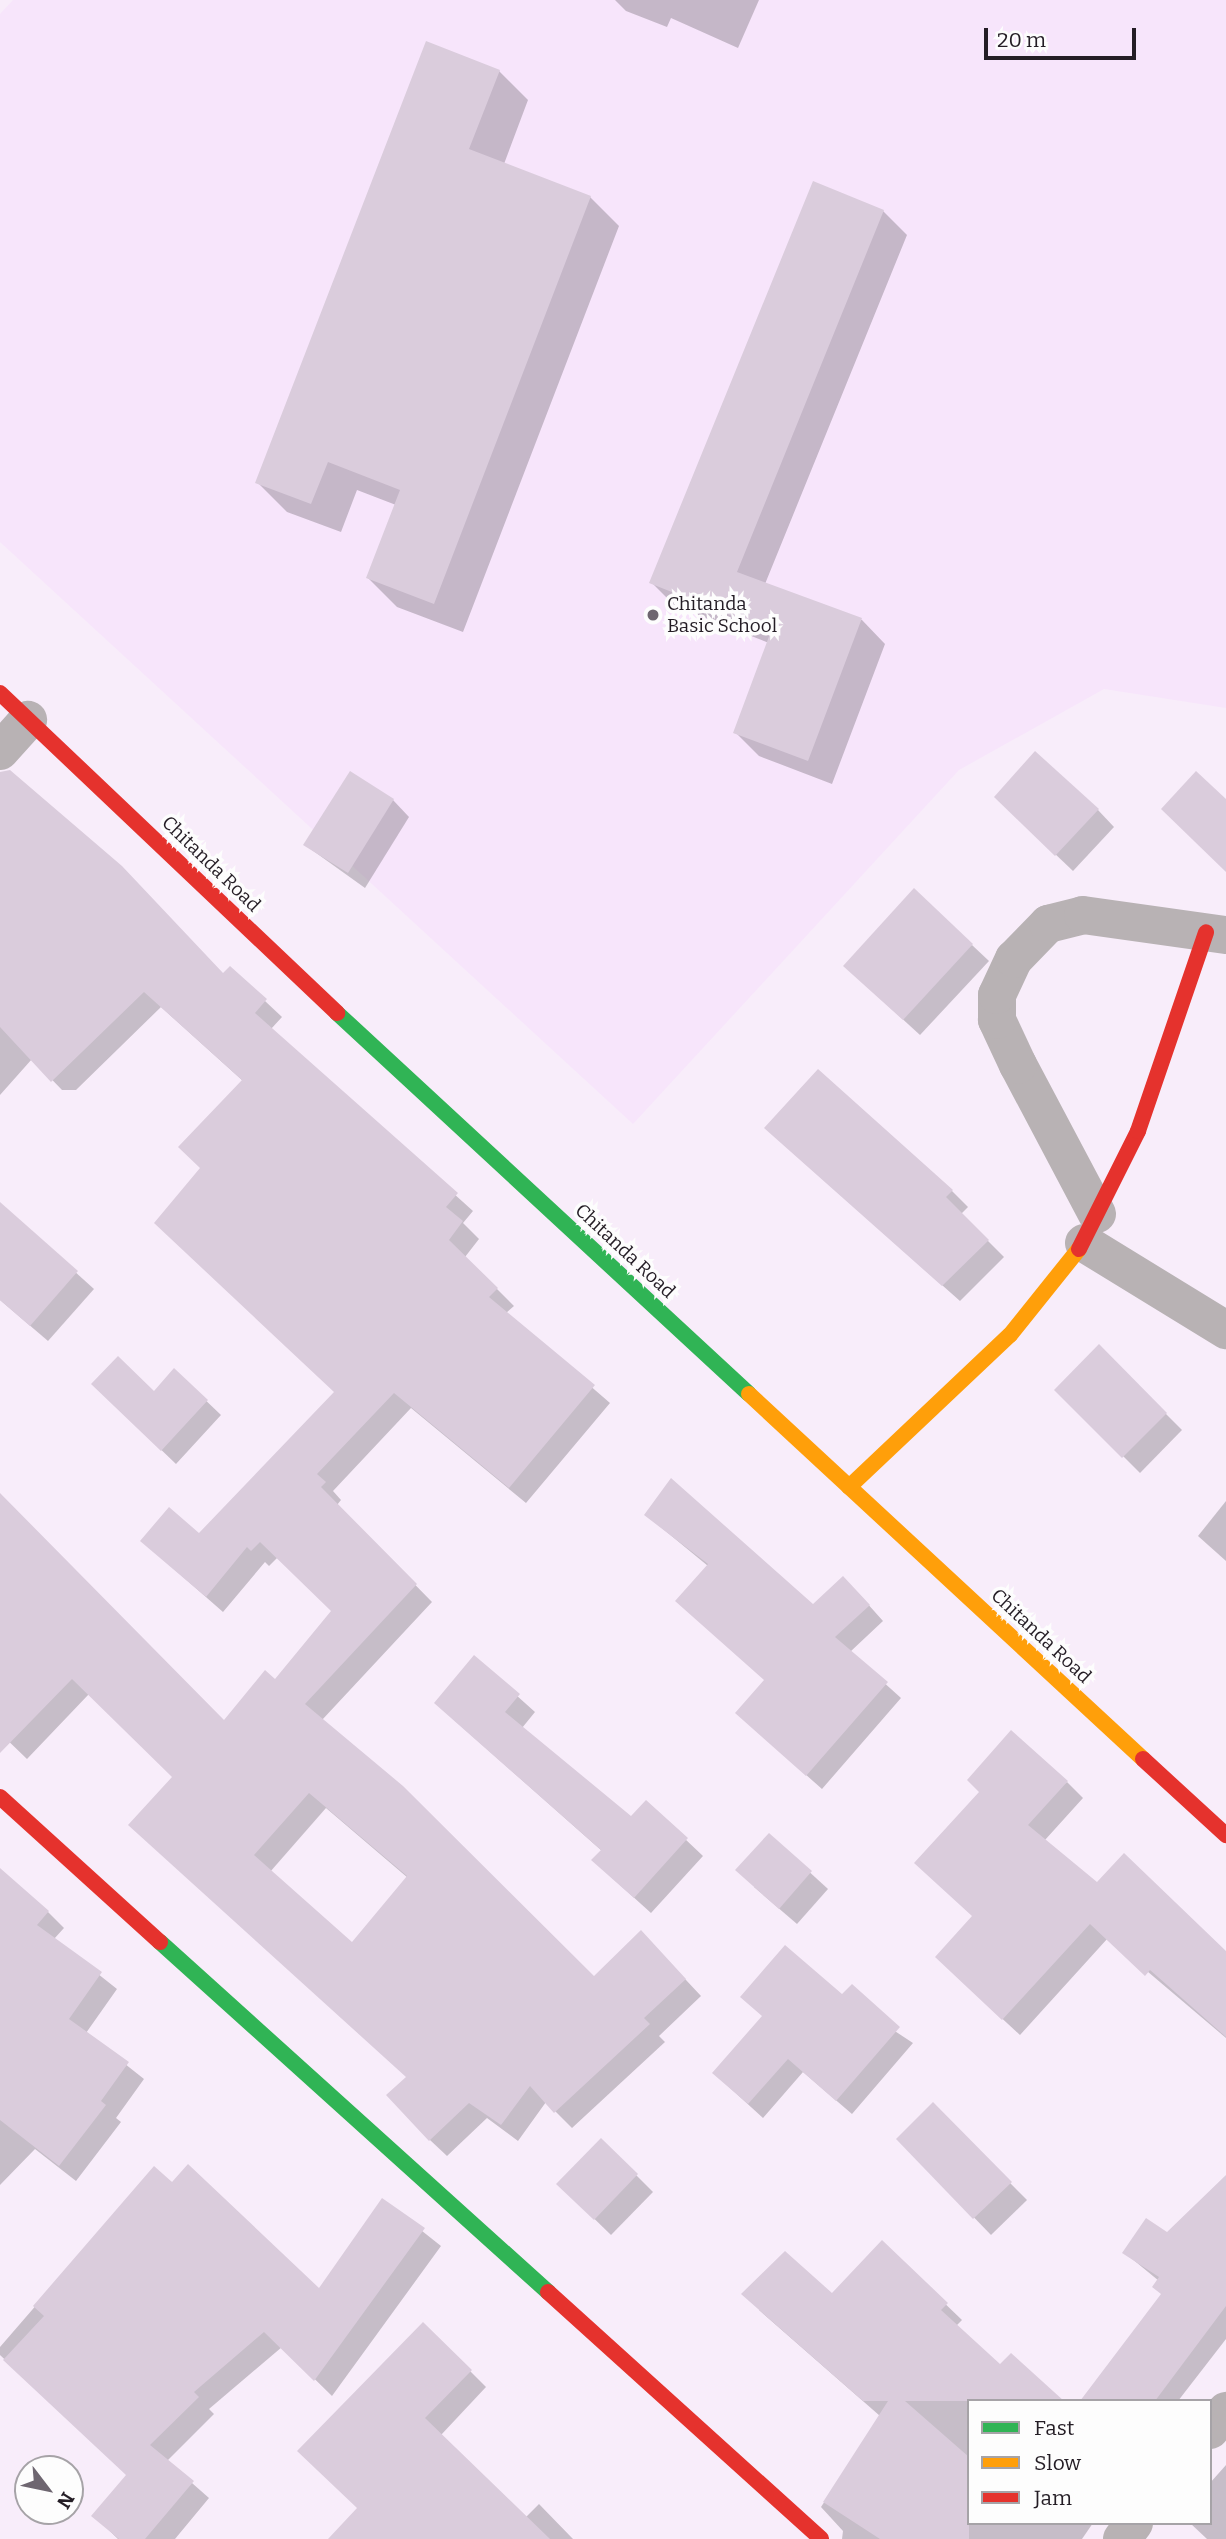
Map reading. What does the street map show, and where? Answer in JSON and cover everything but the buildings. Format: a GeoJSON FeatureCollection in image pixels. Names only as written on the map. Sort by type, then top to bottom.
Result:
{"type":"FeatureCollection","features":[{"type":"Feature","properties":{"kind":"street","name":"Chitanda Road"},"geometry":{"type":"LineString","coordinates":[[0,694],[1226,1835]]}},
{"type":"Feature","properties":{"kind":"street"},"geometry":{"type":"LineString","coordinates":[[0,751],[28,720]]}},
{"type":"Feature","properties":{"kind":"street"},"geometry":{"type":"LineString","coordinates":[[849,1487],[1010,1335],[1091,1228],[1138,1131],[1216,934],[1083,915],[1048,924],[1014,959],[997,995],[1002,1031],[1091,1228],[1226,1330]]}},
{"type":"Feature","properties":{"kind":"street"},"geometry":{"type":"LineString","coordinates":[[0,1797],[821,2539]]}},
{"type":"Feature","properties":{"kind":"street"},"geometry":{"type":"LineString","coordinates":[[1212,2428],[1226,2411]]}},
{"type":"Feature","properties":{"kind":"shaded area","name":"Chitanda Basic School"},"geometry":{"type":"Polygon","coordinates":[[[13,0],[1226,0],[1226,708],[1104,689],[959,770],[633,1124],[0,542],[0,14],[13,0]]]}},
{"type":"Feature","properties":{"kind":"traffic: fast"},"geometry":{"type":"LineString","coordinates":[[337,1013],[749,1394]]}},
{"type":"Feature","properties":{"kind":"traffic: fast"},"geometry":{"type":"LineString","coordinates":[[160,1942],[548,2292]]}},
{"type":"Feature","properties":{"kind":"traffic: slow"},"geometry":{"type":"LineString","coordinates":[[849,1487],[1010,1335],[1079,1249]]}},
{"type":"Feature","properties":{"kind":"traffic: slow"},"geometry":{"type":"LineString","coordinates":[[749,1394],[1143,1759]]}},
{"type":"Feature","properties":{"kind":"traffic: jam"},"geometry":{"type":"LineString","coordinates":[[0,693],[337,1013]]}},
{"type":"Feature","properties":{"kind":"traffic: jam"},"geometry":{"type":"LineString","coordinates":[[1079,1249],[1138,1131],[1206,932]]}},
{"type":"Feature","properties":{"kind":"traffic: jam"},"geometry":{"type":"LineString","coordinates":[[1143,1759],[1226,1835]]}},
{"type":"Feature","properties":{"kind":"traffic: jam"},"geometry":{"type":"LineString","coordinates":[[0,1797],[160,1942]]}},
{"type":"Feature","properties":{"kind":"traffic: jam"},"geometry":{"type":"LineString","coordinates":[[548,2292],[821,2539]]}},
{"type":"Feature","properties":{"kind":"place","name":"Chitanda Basic School"},"geometry":{"type":"Point","coordinates":[653,615]}}]}
